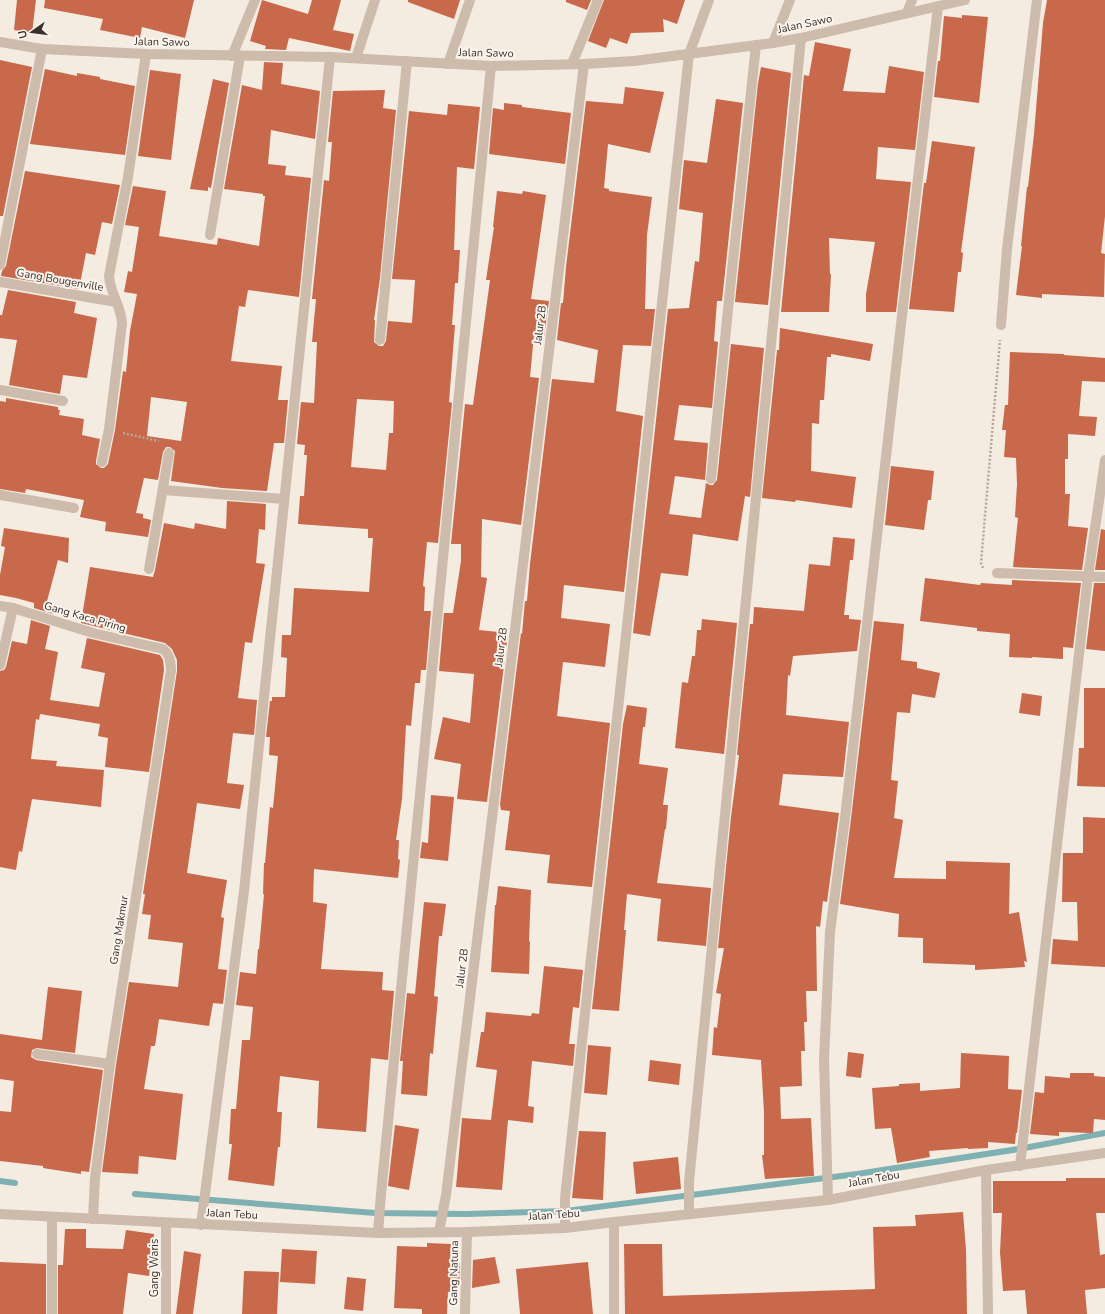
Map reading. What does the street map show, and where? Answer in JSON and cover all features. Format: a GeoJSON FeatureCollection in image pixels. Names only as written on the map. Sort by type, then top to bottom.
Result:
{"type":"FeatureCollection","features":[{"type":"Feature","properties":{"kind":"street"},"geometry":{"type":"LineString","coordinates":[[210,235],[236,56],[255,0]]}},
{"type":"Feature","properties":{"kind":"street"},"geometry":{"type":"LineString","coordinates":[[356,58],[375,0]]}},
{"type":"Feature","properties":{"kind":"street"},"geometry":{"type":"LineString","coordinates":[[448,64],[470,0]]}},
{"type":"Feature","properties":{"kind":"street"},"geometry":{"type":"LineString","coordinates":[[572,64],[598,0]]}},
{"type":"Feature","properties":{"kind":"street"},"geometry":{"type":"LineString","coordinates":[[564,1224],[565,1198],[689,54],[709,0]]}},
{"type":"Feature","properties":{"kind":"street"},"geometry":{"type":"LineString","coordinates":[[773,43],[790,0]]}},
{"type":"Feature","properties":{"kind":"street"},"geometry":{"type":"LineString","coordinates":[[906,13],[912,0]]}},
{"type":"Feature","properties":{"kind":"street","name":"Jalan Sawo"},"geometry":{"type":"LineString","coordinates":[[0,42],[42,49],[146,54],[330,57],[491,66],[584,64],[634,61],[773,43],[801,38],[965,0]]}},
{"type":"Feature","properties":{"kind":"street"},"geometry":{"type":"LineString","coordinates":[[1001,325],[1008,241],[1036,0]]}},
{"type":"Feature","properties":{"kind":"street"},"geometry":{"type":"LineString","coordinates":[[828,1196],[824,1059],[830,932],[845,818],[938,6]]}},
{"type":"Feature","properties":{"kind":"street"},"geometry":{"type":"LineString","coordinates":[[689,1210],[689,1182],[801,38]]}},
{"type":"Feature","properties":{"kind":"street"},"geometry":{"type":"LineString","coordinates":[[711,479],[756,45]]}},
{"type":"Feature","properties":{"kind":"street"},"geometry":{"type":"LineString","coordinates":[[0,265],[42,49]]}},
{"type":"Feature","properties":{"kind":"street"},"geometry":{"type":"LineString","coordinates":[[102,462],[109,429],[122,324],[122,317],[111,290],[109,276],[128,177],[146,54]]}},
{"type":"Feature","properties":{"kind":"street"},"geometry":{"type":"LineString","coordinates":[[201,1225],[244,891],[330,57]]}},
{"type":"Feature","properties":{"kind":"street"},"geometry":{"type":"LineString","coordinates":[[380,340],[407,61]]}},
{"type":"Feature","properties":{"kind":"street","name":"Jalur 2B"},"geometry":{"type":"LineString","coordinates":[[440,1228],[446,1195],[584,64]]}},
{"type":"Feature","properties":{"kind":"street"},"geometry":{"type":"LineString","coordinates":[[378,1233],[491,66]]}},
{"type":"Feature","properties":{"kind":"street","name":"Gang Bougenville"},"geometry":{"type":"LineString","coordinates":[[0,282],[116,302]]}},
{"type":"Feature","properties":{"kind":"street"},"geometry":{"type":"LineString","coordinates":[[0,390],[63,401]]}},
{"type":"Feature","properties":{"kind":"street"},"geometry":{"type":"LineString","coordinates":[[149,569],[169,453]]}},
{"type":"Feature","properties":{"kind":"street"},"geometry":{"type":"LineString","coordinates":[[1020,1163],[1088,576],[1105,460]]}},
{"type":"Feature","properties":{"kind":"street"},"geometry":{"type":"LineString","coordinates":[[163,490],[284,499]]}},
{"type":"Feature","properties":{"kind":"street"},"geometry":{"type":"LineString","coordinates":[[0,495],[74,508]]}},
{"type":"Feature","properties":{"kind":"street"},"geometry":{"type":"LineString","coordinates":[[997,574],[1105,576]]}},
{"type":"Feature","properties":{"kind":"street","name":"Gang Kaca Piring"},"geometry":{"type":"LineString","coordinates":[[0,606],[13,608],[93,634],[163,649]]}},
{"type":"Feature","properties":{"kind":"street"},"geometry":{"type":"LineString","coordinates":[[0,665],[13,608]]}},
{"type":"Feature","properties":{"kind":"street","name":"Gang Makmur"},"geometry":{"type":"LineString","coordinates":[[93,1219],[95,1178],[110,1064],[171,670],[170,658],[167,652],[163,649]]}},
{"type":"Feature","properties":{"kind":"street"},"geometry":{"type":"LineString","coordinates":[[36,1054],[110,1064]]}},
{"type":"Feature","properties":{"kind":"street","name":"Jalan Tebu"},"geometry":{"type":"LineString","coordinates":[[0,1214],[378,1233],[440,1228],[467,1232],[564,1224],[614,1222],[689,1210],[828,1196],[1020,1163],[1105,1153]]}},
{"type":"Feature","properties":{"kind":"street"},"geometry":{"type":"LineString","coordinates":[[986,1170],[988,1314]]}},
{"type":"Feature","properties":{"kind":"street"},"geometry":{"type":"LineString","coordinates":[[52,1217],[52,1314]]}},
{"type":"Feature","properties":{"kind":"street"},"geometry":{"type":"LineString","coordinates":[[614,1222],[614,1314]]}},
{"type":"Feature","properties":{"kind":"street","name":"Gang Waris"},"geometry":{"type":"LineString","coordinates":[[166,1223],[166,1314]]}},
{"type":"Feature","properties":{"kind":"street","name":"Gang Natuna"},"geometry":{"type":"LineString","coordinates":[[465,1314],[467,1232]]}},
{"type":"Feature","properties":{"kind":"path"},"geometry":{"type":"LineString","coordinates":[[997,574],[985,571],[981,563],[1001,325]]}},
{"type":"Feature","properties":{"kind":"path"},"geometry":{"type":"LineString","coordinates":[[109,429],[163,442],[167,446],[169,453]]}},
{"type":"Feature","properties":{"kind":"building"},"geometry":{"type":"Polygon","coordinates":[[[17,0],[36,0],[32,33],[14,30],[17,0]]]}},
{"type":"Feature","properties":{"kind":"building"},"geometry":{"type":"Polygon","coordinates":[[[45,0],[194,0],[185,38],[142,27],[140,38],[100,30],[103,19],[44,8],[45,0]]]}},
{"type":"Feature","properties":{"kind":"building"},"geometry":{"type":"Polygon","coordinates":[[[262,0],[308,14],[312,0],[341,0],[333,30],[354,34],[350,51],[289,38],[286,50],[265,49],[266,46],[250,41],[262,0]]]}},
{"type":"Feature","properties":{"kind":"building"},"geometry":{"type":"Polygon","coordinates":[[[408,0],[460,0],[454,19],[408,2],[408,0]]]}},
{"type":"Feature","properties":{"kind":"building"},"geometry":{"type":"Polygon","coordinates":[[[566,0],[591,0],[587,10],[566,2],[566,0]]]}},
{"type":"Feature","properties":{"kind":"building"},"geometry":{"type":"Polygon","coordinates":[[[604,0],[685,0],[677,24],[663,19],[664,32],[631,33],[627,44],[610,38],[606,48],[588,41],[604,0]]]}},
{"type":"Feature","properties":{"kind":"building"},"geometry":{"type":"Polygon","coordinates":[[[1047,0],[1105,0],[1105,216],[1101,253],[1105,254],[1104,297],[1042,294],[1042,298],[1016,295],[1034,134],[1043,23],[1047,0]]]}},
{"type":"Feature","properties":{"kind":"building"},"geometry":{"type":"Polygon","coordinates":[[[962,15],[988,17],[979,103],[934,97],[938,61],[940,61],[944,16],[962,18],[962,15]]]}},
{"type":"Feature","properties":{"kind":"building"},"geometry":{"type":"Polygon","coordinates":[[[815,42],[851,49],[843,91],[885,93],[889,66],[924,72],[915,150],[878,147],[876,179],[911,182],[896,312],[866,312],[866,294],[875,242],[829,238],[831,274],[829,312],[781,312],[804,75],[809,76],[815,42]]]}},
{"type":"Feature","properties":{"kind":"building"},"geometry":{"type":"Polygon","coordinates":[[[0,60],[32,67],[3,216],[0,216],[0,60]]]}},
{"type":"Feature","properties":{"kind":"building"},"geometry":{"type":"Polygon","coordinates":[[[264,62],[283,63],[281,84],[320,91],[315,139],[271,130],[268,164],[286,166],[285,175],[311,178],[299,297],[248,290],[245,307],[239,306],[231,361],[282,366],[278,400],[288,400],[284,443],[274,443],[267,491],[222,488],[171,481],[175,451],[170,447],[166,447],[163,452],[158,480],[144,478],[136,513],[143,514],[143,518],[151,520],[148,537],[105,531],[106,522],[80,517],[84,500],[26,489],[25,493],[0,489],[0,401],[6,402],[6,398],[58,407],[58,410],[60,410],[59,415],[84,419],[82,435],[100,439],[96,464],[101,468],[104,468],[108,464],[115,430],[123,371],[126,372],[130,331],[137,294],[124,292],[128,271],[132,272],[139,227],[125,225],[133,186],[166,191],[159,236],[217,245],[218,238],[259,246],[265,196],[263,196],[263,194],[224,189],[242,85],[262,90],[264,62]],[[151,397],[147,436],[181,441],[187,402],[151,397]]]}},
{"type":"Feature","properties":{"kind":"building"},"geometry":{"type":"Polygon","coordinates":[[[761,67],[791,73],[768,305],[735,302],[758,83],[761,67]]]}},
{"type":"Feature","properties":{"kind":"building"},"geometry":{"type":"Polygon","coordinates":[[[45,69],[77,76],[77,73],[100,77],[100,79],[135,86],[125,155],[30,144],[45,69]]]}},
{"type":"Feature","properties":{"kind":"building"},"geometry":{"type":"Polygon","coordinates":[[[150,70],[181,74],[171,160],[138,156],[150,70]]]}},
{"type":"Feature","properties":{"kind":"building"},"geometry":{"type":"Polygon","coordinates":[[[213,79],[229,83],[211,188],[208,187],[208,191],[190,189],[213,79]]]}},
{"type":"Feature","properties":{"kind":"building"},"geometry":{"type":"Polygon","coordinates":[[[625,87],[664,92],[650,153],[608,144],[604,188],[609,189],[609,191],[652,197],[647,235],[645,309],[655,309],[651,346],[623,345],[616,411],[643,416],[624,592],[564,585],[561,618],[610,624],[605,667],[563,662],[557,716],[610,723],[592,887],[547,883],[550,855],[505,850],[510,811],[501,810],[500,804],[525,601],[527,601],[552,379],[594,383],[598,350],[557,340],[561,303],[563,303],[586,101],[623,104],[625,87]]]}},
{"type":"Feature","properties":{"kind":"building"},"geometry":{"type":"Polygon","coordinates":[[[385,90],[383,108],[396,110],[380,278],[374,320],[374,342],[379,346],[383,346],[386,341],[388,321],[412,323],[415,280],[392,279],[409,111],[447,115],[448,104],[480,107],[474,169],[457,167],[454,250],[460,250],[458,283],[455,283],[452,325],[455,325],[449,402],[452,403],[438,543],[427,542],[423,586],[425,587],[424,611],[431,611],[426,670],[421,670],[420,683],[415,683],[411,726],[406,725],[402,799],[396,840],[399,840],[398,859],[400,860],[398,878],[314,869],[313,902],[327,904],[321,969],[383,972],[382,990],[394,991],[388,1060],[371,1058],[366,1132],[317,1128],[319,1081],[280,1076],[277,1112],[282,1112],[280,1147],[278,1147],[274,1186],[228,1180],[232,1144],[229,1144],[231,1109],[236,1109],[242,1040],[250,1040],[253,1007],[236,1005],[240,972],[256,974],[264,894],[264,863],[270,807],[273,808],[278,756],[269,755],[270,737],[266,737],[270,701],[272,701],[272,697],[285,697],[287,658],[281,657],[282,635],[291,635],[294,588],[369,592],[373,538],[368,538],[368,529],[298,524],[300,496],[304,496],[307,455],[304,455],[305,445],[297,444],[301,402],[314,403],[317,342],[312,342],[316,299],[312,299],[324,180],[329,181],[332,142],[328,142],[333,91],[385,90]],[[357,399],[351,467],[386,470],[389,433],[393,433],[394,401],[357,399]]]}},
{"type":"Feature","properties":{"kind":"building"},"geometry":{"type":"Polygon","coordinates":[[[716,99],[743,103],[722,301],[717,301],[714,341],[718,342],[712,408],[679,405],[674,440],[708,443],[705,480],[675,476],[669,514],[701,518],[706,483],[713,485],[717,480],[731,344],[764,348],[750,497],[745,496],[738,541],[693,534],[688,576],[661,573],[650,636],[633,633],[668,309],[689,308],[695,261],[699,262],[703,213],[679,209],[684,160],[707,163],[716,99]]]}},
{"type":"Feature","properties":{"kind":"building"},"geometry":{"type":"Polygon","coordinates":[[[504,103],[522,105],[522,107],[571,113],[565,164],[489,154],[493,108],[504,110],[504,103]]]}},
{"type":"Feature","properties":{"kind":"building"},"geometry":{"type":"Polygon","coordinates":[[[932,141],[975,147],[961,252],[963,253],[961,272],[958,272],[954,312],[909,309],[924,183],[926,183],[932,141]]]}},
{"type":"Feature","properties":{"kind":"building"},"geometry":{"type":"Polygon","coordinates":[[[25,171],[120,185],[112,224],[102,222],[95,255],[86,253],[79,289],[1,276],[2,271],[6,266],[25,171]]]}},
{"type":"Feature","properties":{"kind":"building"},"geometry":{"type":"Polygon","coordinates":[[[497,191],[522,194],[523,191],[546,195],[531,299],[549,301],[544,337],[534,335],[530,377],[539,378],[521,525],[482,519],[481,577],[487,578],[479,630],[508,633],[487,802],[457,799],[461,764],[434,759],[443,717],[470,723],[474,674],[439,671],[444,613],[453,613],[461,561],[461,544],[451,544],[465,404],[473,405],[490,280],[486,280],[494,227],[497,191]]]}},
{"type":"Feature","properties":{"kind":"building"},"geometry":{"type":"Polygon","coordinates":[[[8,290],[76,302],[74,313],[97,318],[87,378],[63,375],[60,394],[9,385],[17,340],[0,338],[0,315],[2,315],[8,290]]]}},
{"type":"Feature","properties":{"kind":"building"},"geometry":{"type":"Polygon","coordinates":[[[780,328],[873,344],[870,361],[831,354],[831,357],[827,357],[824,400],[820,400],[819,424],[812,423],[811,471],[856,477],[852,508],[796,500],[795,502],[762,498],[777,350],[779,350],[780,328]]]}},
{"type":"Feature","properties":{"kind":"building"},"geometry":{"type":"Polygon","coordinates":[[[1010,352],[1064,354],[1105,358],[1105,382],[1082,381],[1079,416],[1097,417],[1095,436],[1068,434],[1068,459],[1065,459],[1065,494],[1070,494],[1068,526],[1088,528],[1082,570],[1013,567],[1018,518],[1015,517],[1017,484],[1016,458],[1004,457],[1006,430],[1002,430],[1005,405],[1008,405],[1010,352]]]}},
{"type":"Feature","properties":{"kind":"building"},"geometry":{"type":"Polygon","coordinates":[[[891,466],[934,471],[931,500],[928,500],[924,530],[885,525],[891,466]]]}},
{"type":"Feature","properties":{"kind":"building"},"geometry":{"type":"Polygon","coordinates":[[[227,501],[266,504],[265,530],[259,529],[256,563],[265,564],[252,643],[245,642],[238,698],[257,700],[254,735],[233,733],[227,783],[244,785],[240,809],[197,803],[187,873],[227,880],[221,917],[224,918],[218,969],[227,970],[223,1004],[213,1003],[209,1026],[159,1019],[155,1046],[151,1046],[144,1089],[183,1094],[176,1160],[139,1156],[138,1174],[102,1172],[129,982],[178,987],[183,943],[148,939],[151,915],[142,914],[145,894],[143,894],[177,671],[177,660],[172,649],[165,643],[81,623],[90,567],[153,577],[164,523],[194,529],[195,523],[226,529],[227,501]]]}},
{"type":"Feature","properties":{"kind":"building"},"geometry":{"type":"Polygon","coordinates":[[[4,528],[69,538],[68,563],[58,560],[46,605],[54,606],[53,614],[34,608],[34,603],[0,595],[0,575],[5,547],[1,546],[4,528]]]}},
{"type":"Feature","properties":{"kind":"building"},"geometry":{"type":"Polygon","coordinates":[[[1101,529],[1105,530],[1105,570],[1095,570],[1101,529]]]}},
{"type":"Feature","properties":{"kind":"building"},"geometry":{"type":"Polygon","coordinates":[[[833,537],[855,539],[853,560],[850,560],[844,615],[849,615],[849,619],[861,620],[857,651],[793,656],[790,676],[788,675],[786,715],[849,722],[843,777],[783,774],[779,805],[839,813],[827,902],[823,901],[820,927],[816,926],[817,991],[806,991],[807,1022],[804,1022],[805,1051],[801,1051],[802,1086],[780,1087],[781,1119],[811,1118],[814,1176],[765,1179],[762,1155],[764,1155],[764,1113],[761,1060],[712,1055],[714,1027],[717,1028],[721,994],[716,993],[724,948],[718,948],[731,817],[739,755],[737,755],[750,624],[753,624],[754,607],[804,611],[809,564],[830,566],[833,537]]]}},
{"type":"Feature","properties":{"kind":"building"},"geometry":{"type":"Polygon","coordinates":[[[925,578],[980,585],[981,583],[1012,585],[1012,580],[1081,583],[1073,648],[1063,647],[1063,659],[1009,657],[1010,634],[977,631],[977,628],[920,621],[925,578]]]}},
{"type":"Feature","properties":{"kind":"building"},"geometry":{"type":"Polygon","coordinates":[[[1094,583],[1105,583],[1105,651],[1086,649],[1094,583]]]}},
{"type":"Feature","properties":{"kind":"building"},"geometry":{"type":"Polygon","coordinates":[[[702,619],[737,623],[724,754],[675,748],[682,682],[688,683],[692,656],[695,656],[697,630],[701,630],[702,619]]]}},
{"type":"Feature","properties":{"kind":"building"},"geometry":{"type":"Polygon","coordinates":[[[31,620],[50,626],[45,649],[58,652],[50,700],[99,707],[105,673],[81,668],[87,638],[160,655],[163,660],[164,670],[149,772],[105,767],[108,738],[98,736],[100,724],[40,714],[39,720],[36,719],[31,759],[57,761],[56,766],[104,770],[101,807],[32,799],[22,852],[19,851],[16,870],[0,867],[0,671],[4,670],[6,667],[12,641],[27,644],[31,620]]]}},
{"type":"Feature","properties":{"kind":"building"},"geometry":{"type":"Polygon","coordinates":[[[874,621],[904,624],[901,660],[917,662],[917,668],[940,673],[935,698],[912,694],[910,713],[897,712],[891,780],[898,781],[894,818],[903,820],[894,878],[946,879],[946,861],[1010,863],[1009,914],[1019,912],[1027,962],[1024,961],[1025,967],[975,970],[975,965],[923,963],[923,938],[898,937],[899,914],[840,904],[874,621]]]}},
{"type":"Feature","properties":{"kind":"building"},"geometry":{"type":"Polygon","coordinates":[[[1084,688],[1105,688],[1105,787],[1077,786],[1079,748],[1084,748],[1084,688]]]}},
{"type":"Feature","properties":{"kind":"building"},"geometry":{"type":"Polygon","coordinates":[[[1022,693],[1042,696],[1040,716],[1019,713],[1022,693]]]}},
{"type":"Feature","properties":{"kind":"building"},"geometry":{"type":"Polygon","coordinates":[[[627,705],[647,708],[645,727],[643,727],[639,764],[668,768],[663,805],[668,805],[666,829],[657,883],[711,888],[706,946],[657,941],[661,899],[627,894],[624,930],[626,930],[619,1011],[592,1009],[623,724],[627,705]]]}},
{"type":"Feature","properties":{"kind":"building"},"geometry":{"type":"Polygon","coordinates":[[[431,795],[454,797],[448,861],[420,858],[422,842],[428,843],[431,795]]]}},
{"type":"Feature","properties":{"kind":"building"},"geometry":{"type":"Polygon","coordinates":[[[1083,817],[1105,818],[1105,967],[1051,964],[1053,939],[1078,941],[1077,902],[1062,902],[1063,853],[1083,853],[1083,817]]]}},
{"type":"Feature","properties":{"kind":"building"},"geometry":{"type":"Polygon","coordinates":[[[498,886],[531,890],[529,974],[491,972],[495,905],[498,886]]]}},
{"type":"Feature","properties":{"kind":"building"},"geometry":{"type":"Polygon","coordinates":[[[424,902],[446,904],[442,936],[439,936],[434,996],[438,997],[433,1054],[430,1053],[427,1096],[401,1094],[403,1061],[400,1061],[407,993],[415,994],[424,902]]]}},
{"type":"Feature","properties":{"kind":"building"},"geometry":{"type":"Polygon","coordinates":[[[544,966],[583,970],[579,1008],[573,1007],[569,1044],[575,1044],[573,1066],[532,1061],[528,1106],[534,1107],[533,1123],[508,1120],[502,1190],[456,1187],[462,1118],[491,1120],[497,1070],[476,1067],[481,1032],[484,1032],[486,1012],[531,1016],[532,1013],[539,1014],[544,966]]]}},
{"type":"Feature","properties":{"kind":"building"},"geometry":{"type":"Polygon","coordinates":[[[48,987],[82,991],[75,1053],[37,1048],[32,1050],[31,1057],[36,1060],[103,1070],[89,1172],[81,1171],[81,1174],[43,1168],[43,1166],[0,1161],[0,1111],[11,1112],[14,1081],[0,1079],[0,1034],[42,1040],[48,987]]]}},
{"type":"Feature","properties":{"kind":"building"},"geometry":{"type":"Polygon","coordinates":[[[588,1045],[611,1047],[607,1095],[584,1093],[588,1045]]]}},
{"type":"Feature","properties":{"kind":"building"},"geometry":{"type":"Polygon","coordinates":[[[848,1052],[864,1054],[861,1078],[846,1076],[848,1052]]]}},
{"type":"Feature","properties":{"kind":"building"},"geometry":{"type":"Polygon","coordinates":[[[961,1053],[1009,1056],[1008,1089],[1022,1090],[1015,1144],[988,1142],[988,1148],[929,1151],[930,1157],[897,1163],[891,1128],[875,1129],[872,1088],[920,1083],[920,1091],[960,1088],[961,1053]]]}},
{"type":"Feature","properties":{"kind":"building"},"geometry":{"type":"Polygon","coordinates":[[[650,1060],[681,1064],[679,1085],[648,1081],[650,1060]]]}},
{"type":"Feature","properties":{"kind":"building"},"geometry":{"type":"Polygon","coordinates":[[[1070,1073],[1094,1073],[1094,1076],[1105,1077],[1105,1120],[1094,1119],[1093,1133],[1059,1132],[1059,1136],[1030,1134],[1035,1092],[1044,1093],[1045,1076],[1070,1078],[1070,1073]]]}},
{"type":"Feature","properties":{"kind":"building"},"geometry":{"type":"Polygon","coordinates":[[[395,1125],[419,1129],[409,1190],[388,1186],[395,1125]]]}},
{"type":"Feature","properties":{"kind":"building"},"geometry":{"type":"Polygon","coordinates":[[[579,1131],[606,1132],[603,1200],[572,1198],[579,1131]]]}},
{"type":"Feature","properties":{"kind":"building"},"geometry":{"type":"Polygon","coordinates":[[[678,1157],[681,1189],[636,1194],[633,1162],[678,1157]]]}},
{"type":"Feature","properties":{"kind":"building"},"geometry":{"type":"Polygon","coordinates":[[[1066,1178],[1105,1178],[1105,1213],[1096,1213],[1100,1255],[1105,1254],[1105,1288],[1085,1290],[1087,1314],[1027,1314],[1025,1290],[1003,1291],[1000,1252],[1002,1213],[993,1213],[993,1181],[1066,1181],[1066,1178]]]}},
{"type":"Feature","properties":{"kind":"building"},"geometry":{"type":"Polygon","coordinates":[[[963,1212],[966,1250],[967,1314],[625,1314],[624,1244],[662,1244],[663,1296],[875,1289],[873,1227],[916,1226],[915,1215],[963,1212]]]}},
{"type":"Feature","properties":{"kind":"building"},"geometry":{"type":"Polygon","coordinates":[[[65,1229],[86,1229],[86,1248],[123,1249],[126,1230],[154,1234],[149,1276],[128,1273],[123,1314],[58,1314],[58,1265],[63,1265],[65,1229]]]}},
{"type":"Feature","properties":{"kind":"building"},"geometry":{"type":"Polygon","coordinates":[[[427,1243],[451,1244],[450,1264],[460,1263],[459,1290],[448,1292],[447,1314],[422,1314],[422,1309],[394,1308],[397,1246],[427,1247],[427,1243]]]}},
{"type":"Feature","properties":{"kind":"building"},"geometry":{"type":"Polygon","coordinates":[[[282,1249],[317,1251],[315,1284],[280,1282],[282,1249]]]}},
{"type":"Feature","properties":{"kind":"building"},"geometry":{"type":"Polygon","coordinates":[[[184,1251],[201,1254],[193,1314],[176,1314],[184,1251]]]}},
{"type":"Feature","properties":{"kind":"building"},"geometry":{"type":"Polygon","coordinates":[[[495,1257],[500,1283],[472,1288],[473,1260],[495,1257]]]}},
{"type":"Feature","properties":{"kind":"building"},"geometry":{"type":"Polygon","coordinates":[[[0,1262],[46,1264],[46,1314],[0,1314],[0,1262]]]}},
{"type":"Feature","properties":{"kind":"building"},"geometry":{"type":"Polygon","coordinates":[[[588,1262],[593,1314],[520,1314],[516,1269],[588,1262]]]}},
{"type":"Feature","properties":{"kind":"building"},"geometry":{"type":"Polygon","coordinates":[[[244,1271],[279,1272],[277,1314],[242,1314],[244,1271]]]}},
{"type":"Feature","properties":{"kind":"building"},"geometry":{"type":"Polygon","coordinates":[[[347,1277],[366,1279],[363,1311],[344,1309],[347,1277]]]}},
{"type":"Feature","properties":{"kind":"waterway"},"geometry":{"type":"LineString","coordinates":[[135,1194],[375,1213],[466,1214],[566,1211],[857,1174],[1019,1149],[1105,1133]]}},
{"type":"Feature","properties":{"kind":"waterway"},"geometry":{"type":"LineString","coordinates":[[0,1181],[15,1183]]}}]}
